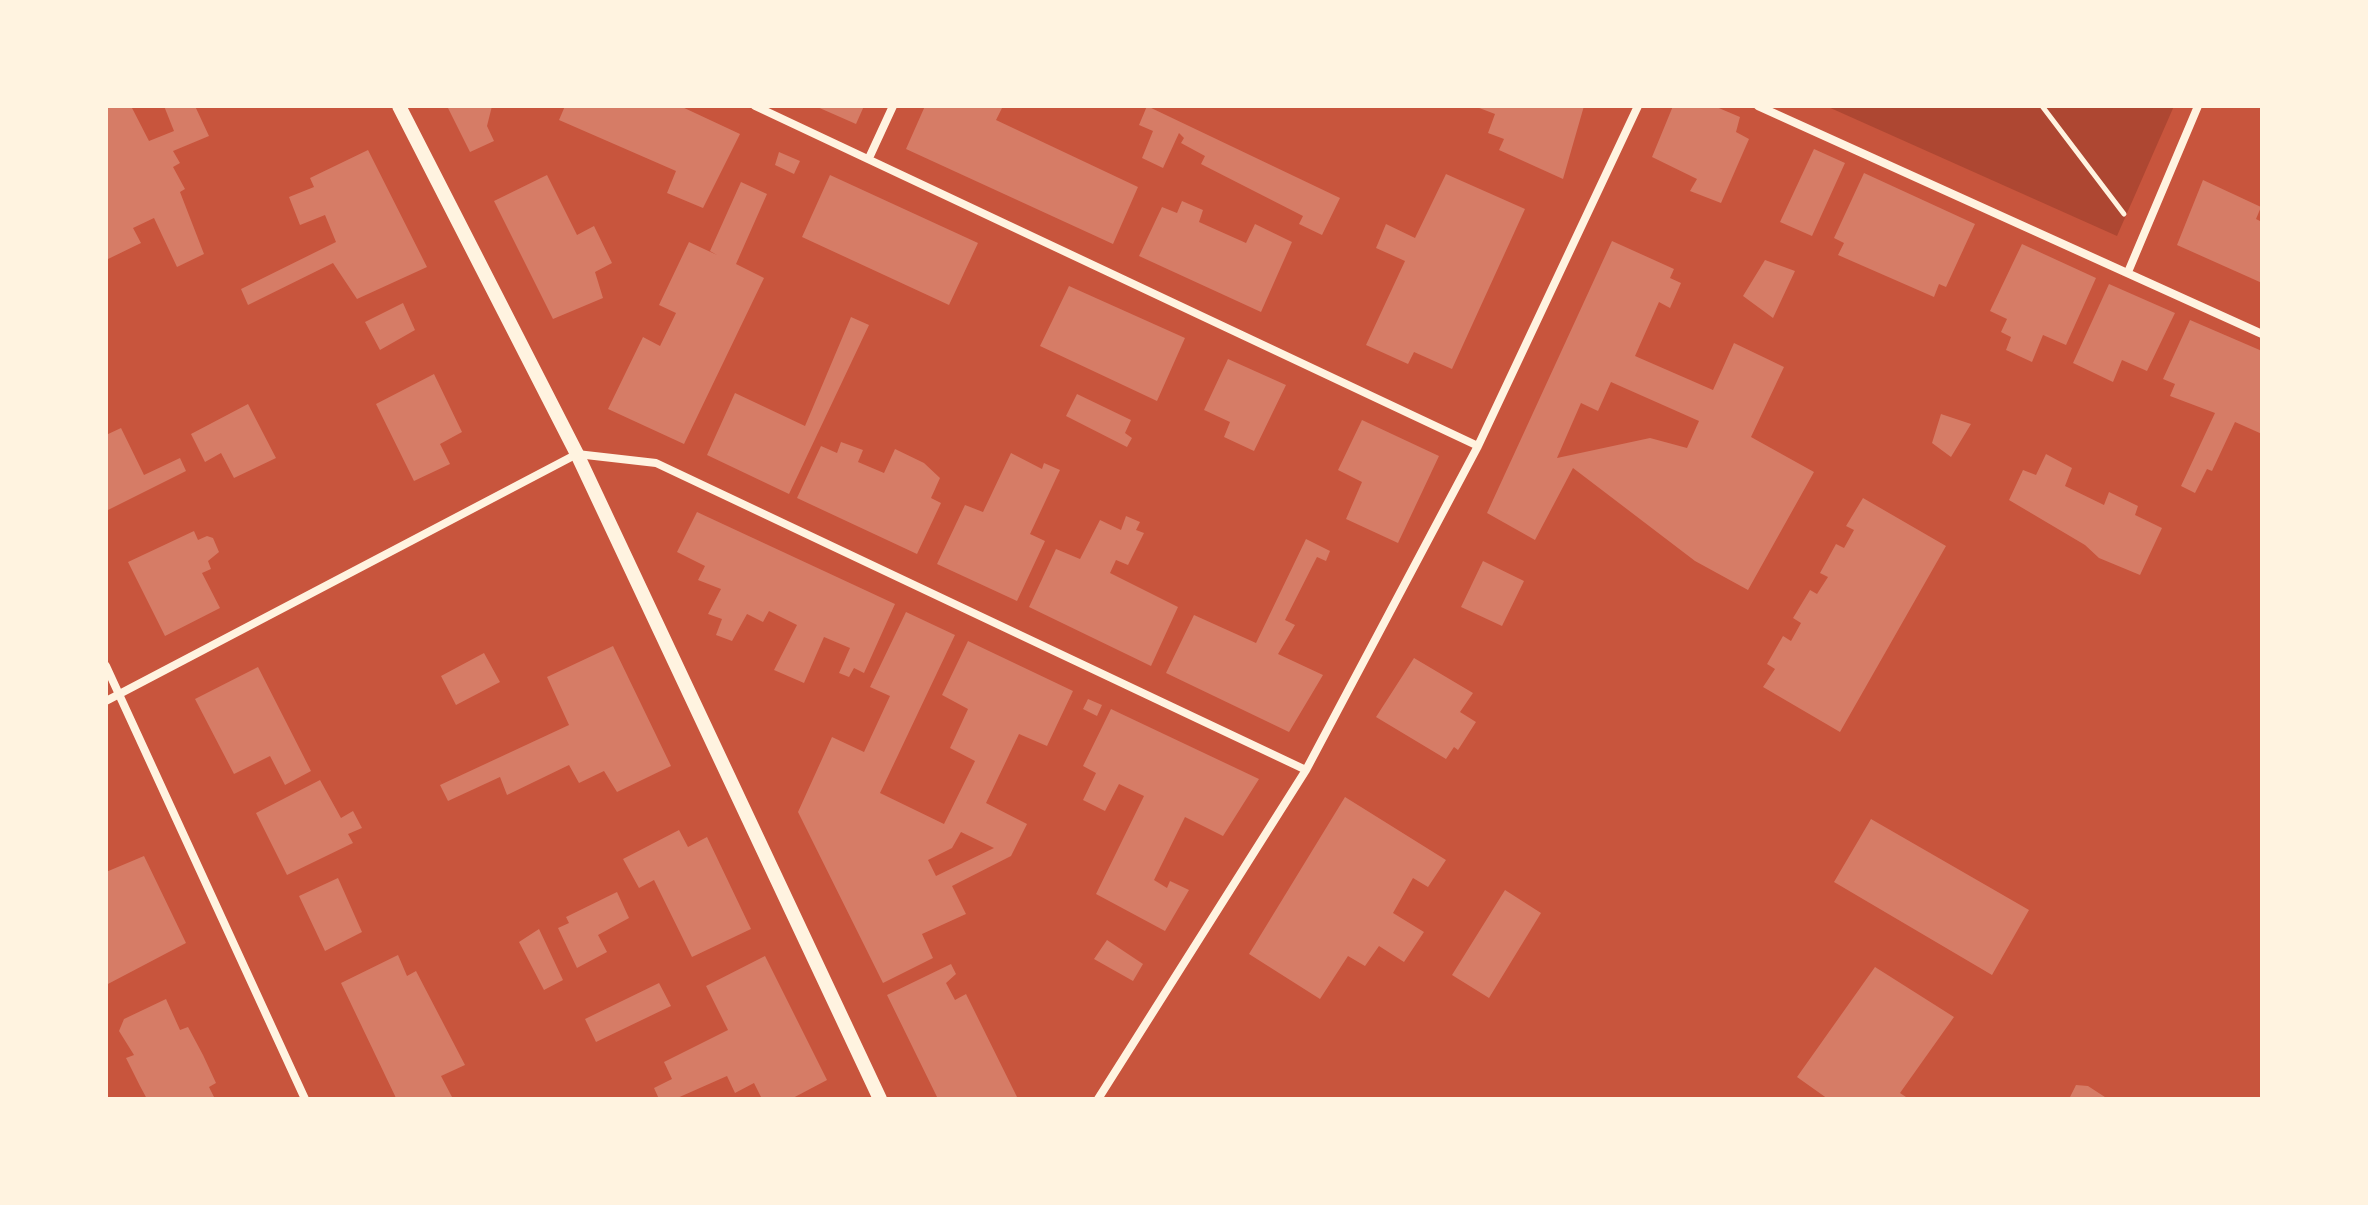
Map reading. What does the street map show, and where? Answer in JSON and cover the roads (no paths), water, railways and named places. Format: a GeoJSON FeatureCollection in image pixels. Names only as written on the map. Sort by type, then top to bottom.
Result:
{"type":"FeatureCollection","features":[{"type":"Feature","properties":{"kind":"street"},"geometry":{"type":"LineString","coordinates":[[399,106],[577,454],[880,1099]]}},
{"type":"Feature","properties":{"kind":"street"},"geometry":{"type":"LineString","coordinates":[[755,106],[1478,446]]}},
{"type":"Feature","properties":{"kind":"street"},"geometry":{"type":"LineString","coordinates":[[869,158],[893,106]]}},
{"type":"Feature","properties":{"kind":"street"},"geometry":{"type":"LineString","coordinates":[[1098,1099],[1306,770],[1478,446],[1638,106]]}},
{"type":"Feature","properties":{"kind":"street"},"geometry":{"type":"LineString","coordinates":[[1758,106],[2262,334]]}},
{"type":"Feature","properties":{"kind":"street"},"geometry":{"type":"LineString","coordinates":[[2128,272],[2198,106]]}},
{"type":"Feature","properties":{"kind":"street"},"geometry":{"type":"LineString","coordinates":[[106,701],[577,454],[656,463],[1306,770]]}},
{"type":"Feature","properties":{"kind":"street"},"geometry":{"type":"LineString","coordinates":[[106,666],[305,1099]]}}]}
